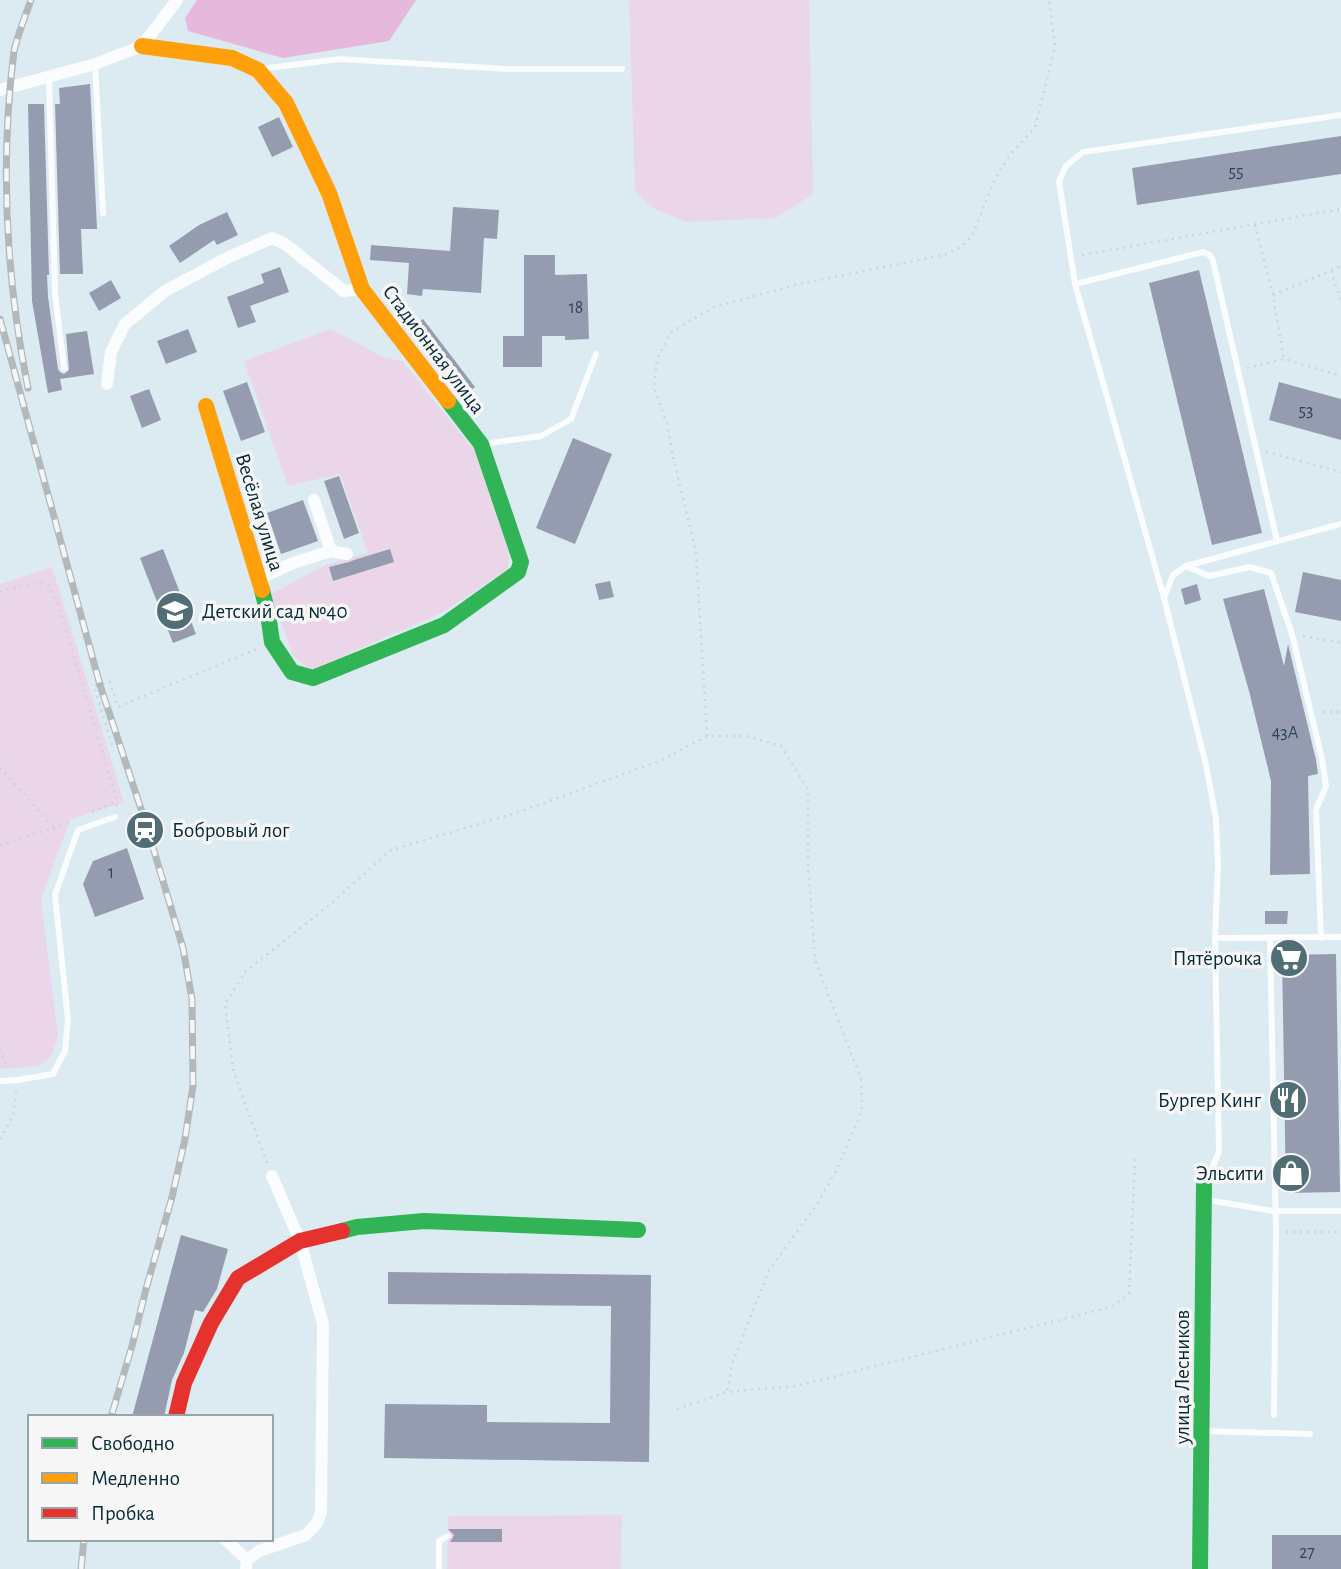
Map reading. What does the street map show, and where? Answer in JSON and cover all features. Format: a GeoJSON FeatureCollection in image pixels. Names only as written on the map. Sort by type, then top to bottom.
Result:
{"type":"FeatureCollection","features":[{"type":"Feature","properties":{"kind":"street"},"geometry":{"type":"LineString","coordinates":[[0,90],[95,64],[142,46],[177,0]]}},
{"type":"Feature","properties":{"kind":"street","name":"Стадионная улица"},"geometry":{"type":"LineString","coordinates":[[142,46],[232,58],[258,70],[286,103],[330,193],[362,289],[481,444],[521,562],[518,572],[444,625]]}},
{"type":"Feature","properties":{"kind":"street"},"geometry":{"type":"LineString","coordinates":[[107,384],[111,352],[125,324],[165,291],[229,257],[272,239],[285,244],[344,291],[362,289]]}},
{"type":"Feature","properties":{"kind":"street","name":"Весёлая улица"},"geometry":{"type":"LineString","coordinates":[[206,406],[259,579],[272,642],[292,672],[313,678],[444,625]]}},
{"type":"Feature","properties":{"kind":"street"},"geometry":{"type":"LineString","coordinates":[[314,500],[331,551]]}},
{"type":"Feature","properties":{"kind":"street"},"geometry":{"type":"LineString","coordinates":[[259,579],[293,563],[331,551],[347,554]]}},
{"type":"Feature","properties":{"kind":"street"},"geometry":{"type":"LineString","coordinates":[[227,1541],[247,1565],[259,1551],[306,1535],[317,1523],[321,1512],[323,1324],[300,1241],[272,1176]]}},
{"type":"Feature","properties":{"kind":"street","name":"улица Лесников"},"geometry":{"type":"LineString","coordinates":[[1200,1569],[1204,1192]]}},
{"type":"Feature","properties":{"kind":"street"},"geometry":{"type":"LineString","coordinates":[[176,1415],[184,1383],[211,1323],[238,1278],[300,1241],[357,1227],[424,1220],[639,1230]]}},
{"type":"Feature","properties":{"kind":"lane"},"geometry":{"type":"LineString","coordinates":[[258,70],[339,59],[508,69],[622,69]]}},
{"type":"Feature","properties":{"kind":"lane"},"geometry":{"type":"LineString","coordinates":[[95,64],[103,214]]}},
{"type":"Feature","properties":{"kind":"lane"},"geometry":{"type":"LineString","coordinates":[[49,78],[55,293],[64,368]]}},
{"type":"Feature","properties":{"kind":"lane"},"geometry":{"type":"LineString","coordinates":[[1341,115],[1083,152],[1066,166],[1059,181],[1075,284],[1164,598],[1206,765],[1216,819],[1219,1152],[1204,1192],[1275,1211],[1341,1211]]}},
{"type":"Feature","properties":{"kind":"lane"},"geometry":{"type":"LineString","coordinates":[[1075,284],[1203,252],[1210,255],[1277,541]]}},
{"type":"Feature","properties":{"kind":"lane"},"geometry":{"type":"LineString","coordinates":[[481,444],[541,436],[571,419],[596,355]]}},
{"type":"Feature","properties":{"kind":"lane"},"geometry":{"type":"LineString","coordinates":[[1164,598],[1173,575],[1186,566],[1341,524]]}},
{"type":"Feature","properties":{"kind":"lane"},"geometry":{"type":"LineString","coordinates":[[1186,566],[1209,576],[1250,567],[1271,573],[1292,634],[1326,786],[1316,810],[1321,938]]}},
{"type":"Feature","properties":{"kind":"lane"},"geometry":{"type":"LineString","coordinates":[[0,1081],[53,1074],[65,1051],[68,1019],[55,895],[78,830],[115,817]]}},
{"type":"Feature","properties":{"kind":"lane"},"geometry":{"type":"LineString","coordinates":[[1215,938],[1341,937]]}},
{"type":"Feature","properties":{"kind":"lane"},"geometry":{"type":"LineString","coordinates":[[1270,939],[1276,1232],[1274,1415]]}},
{"type":"Feature","properties":{"kind":"lane"},"geometry":{"type":"LineString","coordinates":[[1202,1431],[1310,1434]]}},
{"type":"Feature","properties":{"kind":"lane"},"geometry":{"type":"LineString","coordinates":[[439,1569],[439,1541],[448,1536]]}},
{"type":"Feature","properties":{"kind":"path"},"geometry":{"type":"LineString","coordinates":[[707,736],[696,552],[667,424],[654,387],[657,359],[671,332],[714,307],[799,284],[944,255],[961,247],[972,236],[995,179],[1010,155],[1034,127],[1055,47],[1049,0]]}},
{"type":"Feature","properties":{"kind":"path"},"geometry":{"type":"LineString","coordinates":[[1071,257],[1341,209]]}},
{"type":"Feature","properties":{"kind":"path"},"geometry":{"type":"LineString","coordinates":[[1255,224],[1273,295],[1284,359]]}},
{"type":"Feature","properties":{"kind":"path"},"geometry":{"type":"LineString","coordinates":[[1273,295],[1341,267]]}},
{"type":"Feature","properties":{"kind":"path"},"geometry":{"type":"LineString","coordinates":[[1331,271],[1341,301]]}},
{"type":"Feature","properties":{"kind":"path"},"geometry":{"type":"LineString","coordinates":[[1238,370],[1284,359],[1341,376]]}},
{"type":"Feature","properties":{"kind":"path"},"geometry":{"type":"LineString","coordinates":[[1256,449],[1341,472]]}},
{"type":"Feature","properties":{"kind":"path"},"geometry":{"type":"LineString","coordinates":[[0,592],[36,582],[48,585],[58,604],[117,801],[115,817]]}},
{"type":"Feature","properties":{"kind":"path"},"geometry":{"type":"LineString","coordinates":[[1292,634],[1341,643]]}},
{"type":"Feature","properties":{"kind":"path"},"geometry":{"type":"LineString","coordinates":[[112,746],[94,687],[110,682],[118,707],[272,642]]}},
{"type":"Feature","properties":{"kind":"path"},"geometry":{"type":"LineString","coordinates":[[1311,713],[1341,712]]}},
{"type":"Feature","properties":{"kind":"path"},"geometry":{"type":"LineString","coordinates":[[272,1176],[233,1070],[225,1004],[246,971],[327,907],[391,850],[519,812],[662,761],[707,736],[746,736],[781,746],[808,789],[808,863],[815,960],[861,1079],[862,1111],[836,1171],[818,1203],[769,1270],[732,1364],[727,1392]]}},
{"type":"Feature","properties":{"kind":"path"},"geometry":{"type":"LineString","coordinates":[[0,768],[54,828]]}},
{"type":"Feature","properties":{"kind":"path"},"geometry":{"type":"LineString","coordinates":[[92,812],[117,801]]}},
{"type":"Feature","properties":{"kind":"path"},"geometry":{"type":"LineString","coordinates":[[0,845],[79,817]]}},
{"type":"Feature","properties":{"kind":"path"},"geometry":{"type":"LineString","coordinates":[[0,1049],[9,1071],[18,1080],[13,1116],[0,1139]]}},
{"type":"Feature","properties":{"kind":"path"},"geometry":{"type":"LineString","coordinates":[[677,1409],[727,1392],[796,1386],[1111,1307],[1129,1294],[1135,1158]]}},
{"type":"Feature","properties":{"kind":"path"},"geometry":{"type":"LineString","coordinates":[[1276,1232],[1341,1232]]}},
{"type":"Feature","properties":{"kind":"shaded area"},"geometry":{"type":"Polygon","coordinates":[[[197,0],[416,0],[389,41],[283,58],[188,31],[185,18],[197,0]]]}},
{"type":"Feature","properties":{"kind":"shaded area"},"geometry":{"type":"Polygon","coordinates":[[[629,0],[809,0],[813,194],[776,218],[686,222],[650,207],[635,191],[629,0]]]}},
{"type":"Feature","properties":{"kind":"shaded area"},"geometry":{"type":"Polygon","coordinates":[[[331,329],[383,357],[402,361],[475,451],[509,553],[508,569],[443,612],[311,670],[293,656],[271,594],[326,565],[368,553],[340,474],[288,486],[244,361],[331,329]]]}},
{"type":"Feature","properties":{"kind":"shaded area"},"geometry":{"type":"Polygon","coordinates":[[[52,567],[124,802],[70,820],[41,899],[58,1036],[51,1057],[39,1066],[0,1069],[0,584],[52,567]]]}},
{"type":"Feature","properties":{"kind":"shaded area"},"geometry":{"type":"Polygon","coordinates":[[[622,1515],[621,1569],[447,1569],[448,1516],[622,1515]]]}},
{"type":"Feature","properties":{"kind":"building"},"geometry":{"type":"Polygon","coordinates":[[[90,84],[97,229],[81,229],[83,274],[60,274],[55,104],[60,104],[59,88],[90,84]]]}},
{"type":"Feature","properties":{"kind":"building"},"geometry":{"type":"Polygon","coordinates":[[[28,104],[44,104],[48,297],[58,369],[64,374],[69,370],[66,334],[87,331],[94,374],[60,379],[62,390],[48,393],[32,301],[28,104]]]}},
{"type":"Feature","properties":{"kind":"building"},"geometry":{"type":"Polygon","coordinates":[[[279,117],[293,147],[272,157],[258,127],[279,117]]]}},
{"type":"Feature","properties":{"kind":"building"},"geometry":{"type":"Polygon","coordinates":[[[1341,136],[1341,174],[1137,205],[1132,168],[1341,136]]]}},
{"type":"Feature","properties":{"kind":"building"},"geometry":{"type":"Polygon","coordinates":[[[453,207],[499,210],[497,239],[484,238],[481,293],[423,289],[422,296],[407,294],[409,263],[370,260],[371,245],[450,251],[453,207]]]}},
{"type":"Feature","properties":{"kind":"building"},"geometry":{"type":"Polygon","coordinates":[[[227,212],[238,235],[217,245],[214,240],[180,263],[169,246],[199,225],[227,212]]]}},
{"type":"Feature","properties":{"kind":"building"},"geometry":{"type":"Polygon","coordinates":[[[524,255],[555,255],[555,275],[587,274],[589,339],[565,340],[565,336],[542,336],[542,367],[503,367],[503,336],[524,336],[524,255]]]}},
{"type":"Feature","properties":{"kind":"building"},"geometry":{"type":"Polygon","coordinates":[[[280,267],[289,292],[250,306],[256,322],[238,328],[227,297],[264,283],[261,274],[280,267]]]}},
{"type":"Feature","properties":{"kind":"building"},"geometry":{"type":"Polygon","coordinates":[[[1199,270],[1262,533],[1212,545],[1149,283],[1199,270]]]}},
{"type":"Feature","properties":{"kind":"building"},"geometry":{"type":"Polygon","coordinates":[[[111,280],[121,298],[99,311],[89,293],[111,280]]]}},
{"type":"Feature","properties":{"kind":"building"},"geometry":{"type":"Polygon","coordinates":[[[423,319],[475,387],[466,394],[413,326],[423,319]]]}},
{"type":"Feature","properties":{"kind":"building"},"geometry":{"type":"Polygon","coordinates":[[[188,329],[197,352],[166,364],[157,341],[188,329]]]}},
{"type":"Feature","properties":{"kind":"building"},"geometry":{"type":"Polygon","coordinates":[[[247,382],[265,432],[241,441],[223,391],[247,382]]]}},
{"type":"Feature","properties":{"kind":"building"},"geometry":{"type":"Polygon","coordinates":[[[1279,382],[1341,399],[1341,440],[1269,420],[1279,382]]]}},
{"type":"Feature","properties":{"kind":"building"},"geometry":{"type":"Polygon","coordinates":[[[149,389],[161,420],[142,428],[130,396],[149,389]]]}},
{"type":"Feature","properties":{"kind":"building"},"geometry":{"type":"Polygon","coordinates":[[[573,438],[612,454],[575,544],[536,528],[573,438]]]}},
{"type":"Feature","properties":{"kind":"building"},"geometry":{"type":"Polygon","coordinates":[[[339,476],[359,533],[344,539],[324,481],[339,476]]]}},
{"type":"Feature","properties":{"kind":"building"},"geometry":{"type":"Polygon","coordinates":[[[303,500],[318,541],[281,554],[267,513],[303,500]]]}},
{"type":"Feature","properties":{"kind":"building"},"geometry":{"type":"Polygon","coordinates":[[[163,549],[196,634],[173,643],[140,558],[163,549]]]}},
{"type":"Feature","properties":{"kind":"building"},"geometry":{"type":"Polygon","coordinates":[[[390,549],[394,562],[333,581],[329,567],[390,549]]]}},
{"type":"Feature","properties":{"kind":"building"},"geometry":{"type":"Polygon","coordinates":[[[1303,572],[1341,580],[1341,621],[1295,612],[1303,572]]]}},
{"type":"Feature","properties":{"kind":"building"},"geometry":{"type":"Polygon","coordinates":[[[610,581],[614,597],[599,600],[595,584],[610,581]]]}},
{"type":"Feature","properties":{"kind":"building"},"geometry":{"type":"Polygon","coordinates":[[[1197,584],[1201,600],[1185,605],[1181,589],[1197,584]]]}},
{"type":"Feature","properties":{"kind":"building"},"geometry":{"type":"Polygon","coordinates":[[[1264,589],[1284,666],[1288,644],[1316,760],[1318,774],[1308,776],[1310,874],[1270,875],[1271,781],[1223,599],[1264,589]]]}},
{"type":"Feature","properties":{"kind":"building"},"geometry":{"type":"Polygon","coordinates":[[[127,848],[144,899],[95,917],[83,884],[93,861],[127,848]]]}},
{"type":"Feature","properties":{"kind":"building"},"geometry":{"type":"Polygon","coordinates":[[[1265,911],[1288,911],[1287,924],[1265,924],[1265,911]]]}},
{"type":"Feature","properties":{"kind":"building"},"geometry":{"type":"Polygon","coordinates":[[[1336,954],[1340,1192],[1286,1193],[1282,955],[1336,954]]]}},
{"type":"Feature","properties":{"kind":"building"},"geometry":{"type":"Polygon","coordinates":[[[181,1235],[228,1249],[217,1289],[203,1312],[195,1310],[184,1353],[172,1380],[164,1415],[133,1415],[181,1235]]]}},
{"type":"Feature","properties":{"kind":"building"},"geometry":{"type":"Polygon","coordinates":[[[388,1272],[651,1275],[649,1462],[384,1458],[385,1404],[487,1405],[487,1422],[610,1423],[611,1306],[388,1304],[388,1272]]]}},
{"type":"Feature","properties":{"kind":"building"},"geometry":{"type":"Polygon","coordinates":[[[448,1529],[502,1529],[502,1542],[450,1542],[454,1535],[448,1529]]]}},
{"type":"Feature","properties":{"kind":"building"},"geometry":{"type":"Polygon","coordinates":[[[1272,1535],[1341,1535],[1341,1569],[1272,1569],[1272,1535]]]}},
{"type":"Feature","properties":{"kind":"railway"},"geometry":{"type":"LineString","coordinates":[[28,388],[10,262],[6,177],[14,51],[31,0]]}},
{"type":"Feature","properties":{"kind":"railway"},"geometry":{"type":"LineString","coordinates":[[0,319],[100,685],[183,948],[192,999],[193,1086],[185,1139],[172,1197],[112,1415]]}},
{"type":"Feature","properties":{"kind":"railway"},"geometry":{"type":"LineString","coordinates":[[81,1569],[84,1541]]}},
{"type":"Feature","properties":{"kind":"traffic: fast"},"geometry":{"type":"LineString","coordinates":[[262,590],[272,642],[292,672],[313,678],[444,625],[518,572],[521,562],[481,444],[448,401]]}},
{"type":"Feature","properties":{"kind":"traffic: fast"},"geometry":{"type":"LineString","coordinates":[[1200,1569],[1204,1185]]}},
{"type":"Feature","properties":{"kind":"traffic: fast"},"geometry":{"type":"LineString","coordinates":[[342,1231],[357,1227],[424,1221],[638,1230]]}},
{"type":"Feature","properties":{"kind":"traffic: slow"},"geometry":{"type":"LineString","coordinates":[[142,46],[232,58],[258,70],[286,103],[329,193],[362,289],[448,401]]}},
{"type":"Feature","properties":{"kind":"traffic: slow"},"geometry":{"type":"LineString","coordinates":[[206,406],[262,590]]}},
{"type":"Feature","properties":{"kind":"traffic: jam"},"geometry":{"type":"LineString","coordinates":[[176,1415],[184,1383],[211,1323],[238,1278],[300,1241],[342,1231]]}},
{"type":"Feature","properties":{"kind":"place","name":"Детский сад №40"},"geometry":{"type":"Point","coordinates":[175,611]}},
{"type":"Feature","properties":{"kind":"place","name":"Бобровый лог"},"geometry":{"type":"Point","coordinates":[145,830]}},
{"type":"Feature","properties":{"kind":"place","name":"Пятёрочка"},"geometry":{"type":"Point","coordinates":[1289,958]}},
{"type":"Feature","properties":{"kind":"place","name":"Бургер Кинг"},"geometry":{"type":"Point","coordinates":[1288,1100]}},
{"type":"Feature","properties":{"kind":"place","name":"Эльсити"},"geometry":{"type":"Point","coordinates":[1291,1173]}}]}
